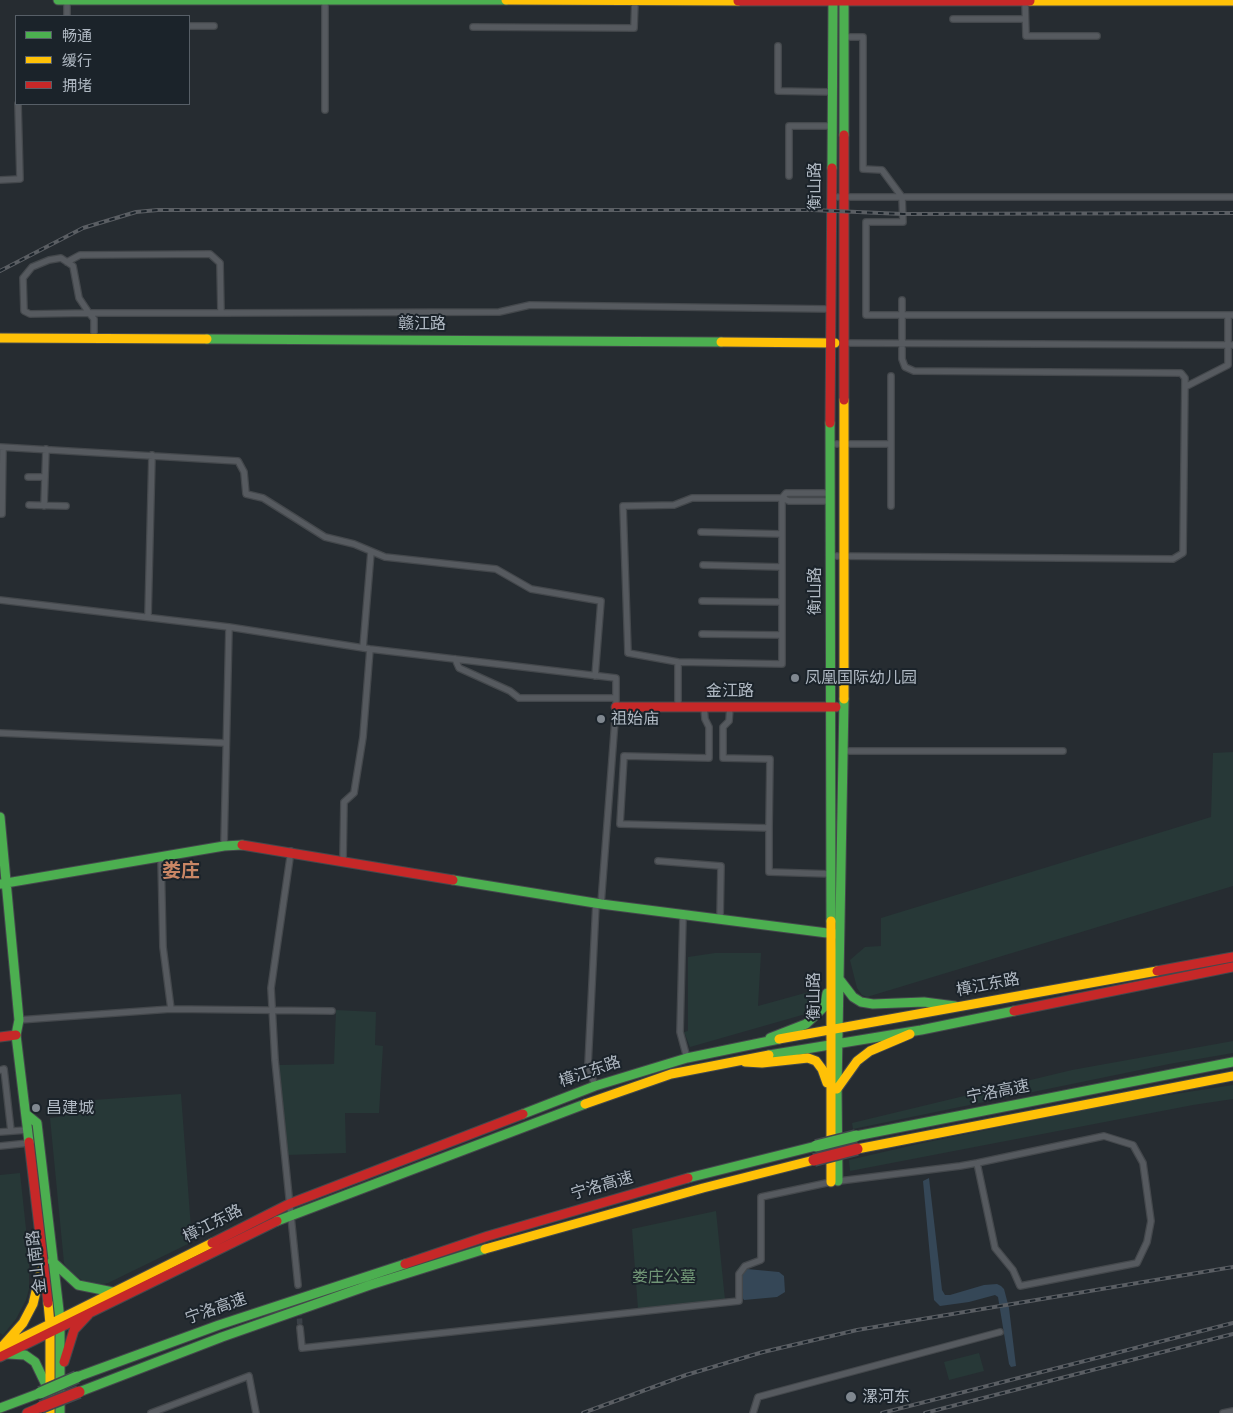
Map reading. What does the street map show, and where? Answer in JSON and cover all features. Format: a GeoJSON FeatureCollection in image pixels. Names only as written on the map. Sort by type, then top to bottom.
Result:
{"type":"FeatureCollection","features":[{"type":"Feature","properties":{"kind":"main road"},"geometry":{"type":"LineString","coordinates":[[58,0],[1233,1]]}},
{"type":"Feature","properties":{"kind":"main road","name":"衡山路"},"geometry":{"type":"LineString","coordinates":[[834,1182],[833,1088],[836,934],[844,751],[844,37],[838,0]]}},
{"type":"Feature","properties":{"kind":"main road","name":"衡山路"},"geometry":{"type":"LineString","coordinates":[[836,934],[831,874],[830,309],[832,92],[838,0]]}},
{"type":"Feature","properties":{"kind":"main road","name":"赣江路"},"geometry":{"type":"LineString","coordinates":[[0,338],[843,343]]}},
{"type":"Feature","properties":{"kind":"main road","name":"金江路"},"geometry":{"type":"LineString","coordinates":[[616,702],[678,707],[844,707]]}},
{"type":"Feature","properties":{"kind":"main road","name":"金山南路"},"geometry":{"type":"LineString","coordinates":[[0,817],[2,884],[19,1020],[16,1035],[27,1130],[48,1262]]}},
{"type":"Feature","properties":{"kind":"main road"},"geometry":{"type":"LineString","coordinates":[[2,884],[224,846],[243,845],[291,851],[599,904],[836,934]]}},
{"type":"Feature","properties":{"kind":"main road","name":"樟江东路"},"geometry":{"type":"LineString","coordinates":[[55,1326],[113,1292],[290,1209],[595,1086],[687,1058],[758,1043],[1233,957]]}},
{"type":"Feature","properties":{"kind":"main road","name":"樟江东路"},"geometry":{"type":"LineString","coordinates":[[1,1352],[55,1326],[91,1312],[290,1209],[671,1074],[734,1061],[921,1030],[1233,967]]}},
{"type":"Feature","properties":{"kind":"main road"},"geometry":{"type":"LineString","coordinates":[[758,1043],[806,1024],[824,1007],[835,979],[853,997],[861,1002],[873,1004],[924,1002],[960,1006]]}},
{"type":"Feature","properties":{"kind":"main road"},"geometry":{"type":"LineString","coordinates":[[734,1061],[762,1063],[808,1058],[816,1061],[833,1088],[857,1061],[870,1051],[921,1030]]}},
{"type":"Feature","properties":{"kind":"main road"},"geometry":{"type":"LineString","coordinates":[[0,1037],[16,1035]]}},
{"type":"Feature","properties":{"kind":"main road","name":"宁洛高速"},"geometry":{"type":"LineString","coordinates":[[0,1408],[45,1393],[77,1377],[219,1325],[479,1239],[698,1175],[856,1136],[1233,1062]]}},
{"type":"Feature","properties":{"kind":"main road","name":"宁洛高速"},"geometry":{"type":"LineString","coordinates":[[27,1413],[46,1410],[80,1392],[222,1337],[370,1285],[481,1250],[703,1188],[857,1150],[1233,1076]]}},
{"type":"Feature","properties":{"kind":"main road","name":"金山南路"},"geometry":{"type":"LineString","coordinates":[[26,1114],[36,1123],[60,1379],[60,1413]]}},
{"type":"Feature","properties":{"kind":"main road"},"geometry":{"type":"LineString","coordinates":[[45,1393],[35,1362],[25,1355],[1,1352],[33,1304],[48,1262],[78,1285],[113,1292]]}},
{"type":"Feature","properties":{"kind":"main road"},"geometry":{"type":"LineString","coordinates":[[60,1379],[68,1341],[74,1330],[91,1312]]}},
{"type":"Feature","properties":{"kind":"main road","name":"金山南路"},"geometry":{"type":"LineString","coordinates":[[46,1410],[45,1393],[55,1326]]}},
{"type":"Feature","properties":{"kind":"street"},"geometry":{"type":"LineString","coordinates":[[67,0],[67,15]]}},
{"type":"Feature","properties":{"kind":"street"},"geometry":{"type":"LineString","coordinates":[[325,0],[325,110]]}},
{"type":"Feature","properties":{"kind":"street"},"geometry":{"type":"LineString","coordinates":[[473,27],[634,28],[635,1]]}},
{"type":"Feature","properties":{"kind":"street"},"geometry":{"type":"LineString","coordinates":[[1025,1],[1026,36],[1097,36]]}},
{"type":"Feature","properties":{"kind":"street"},"geometry":{"type":"LineString","coordinates":[[953,19],[1026,19]]}},
{"type":"Feature","properties":{"kind":"street"},"geometry":{"type":"LineString","coordinates":[[190,26],[214,26]]}},
{"type":"Feature","properties":{"kind":"street"},"geometry":{"type":"LineString","coordinates":[[844,37],[863,37],[863,169],[882,170],[902,197],[903,222],[866,222],[866,315],[1230,315],[1230,366],[1185,388]]}},
{"type":"Feature","properties":{"kind":"street"},"geometry":{"type":"LineString","coordinates":[[778,46],[778,91],[832,92]]}},
{"type":"Feature","properties":{"kind":"street"},"geometry":{"type":"LineString","coordinates":[[0,180],[20,179],[18,105]]}},
{"type":"Feature","properties":{"kind":"street"},"geometry":{"type":"LineString","coordinates":[[789,176],[788,126],[832,126]]}},
{"type":"Feature","properties":{"kind":"street"},"geometry":{"type":"LineString","coordinates":[[831,197],[1233,197]]}},
{"type":"Feature","properties":{"kind":"street"},"geometry":{"type":"LineString","coordinates":[[67,262],[80,255],[210,254],[220,263],[221,313]]}},
{"type":"Feature","properties":{"kind":"street"},"geometry":{"type":"LineString","coordinates":[[94,339],[94,319],[89,313],[79,298],[73,266],[61,258],[49,260],[32,267],[23,278],[24,310],[30,314],[89,313],[498,312],[530,305],[830,309]]}},
{"type":"Feature","properties":{"kind":"street"},"geometry":{"type":"LineString","coordinates":[[831,556],[1173,559],[1183,553],[1185,378],[1181,373],[914,371],[905,367],[902,359],[902,300]]}},
{"type":"Feature","properties":{"kind":"street"},"geometry":{"type":"LineString","coordinates":[[843,343],[1231,345]]}},
{"type":"Feature","properties":{"kind":"street"},"geometry":{"type":"LineString","coordinates":[[891,376],[891,506]]}},
{"type":"Feature","properties":{"kind":"street"},"geometry":{"type":"LineString","coordinates":[[831,444],[891,444]]}},
{"type":"Feature","properties":{"kind":"street"},"geometry":{"type":"LineString","coordinates":[[0,514],[2,514],[1,448],[46,448],[238,461],[244,472],[246,494],[263,498],[325,537],[354,544],[385,557],[496,569],[531,589],[601,601],[595,676]]}},
{"type":"Feature","properties":{"kind":"street"},"geometry":{"type":"LineString","coordinates":[[44,506],[46,448]]}},
{"type":"Feature","properties":{"kind":"street"},"geometry":{"type":"LineString","coordinates":[[148,617],[152,455]]}},
{"type":"Feature","properties":{"kind":"street"},"geometry":{"type":"LineString","coordinates":[[28,477],[45,477]]}},
{"type":"Feature","properties":{"kind":"street"},"geometry":{"type":"LineString","coordinates":[[782,498],[692,498],[674,504],[623,506],[628,653],[678,662],[782,664],[782,498],[786,493],[831,497]]}},
{"type":"Feature","properties":{"kind":"street"},"geometry":{"type":"LineString","coordinates":[[29,505],[66,506]]}},
{"type":"Feature","properties":{"kind":"street"},"geometry":{"type":"LineString","coordinates":[[701,532],[782,534]]}},
{"type":"Feature","properties":{"kind":"street"},"geometry":{"type":"LineString","coordinates":[[363,648],[371,552]]}},
{"type":"Feature","properties":{"kind":"street"},"geometry":{"type":"LineString","coordinates":[[703,565],[782,567]]}},
{"type":"Feature","properties":{"kind":"street"},"geometry":{"type":"LineString","coordinates":[[0,600],[229,627],[370,649],[616,678],[616,702],[588,1065],[595,1086]]}},
{"type":"Feature","properties":{"kind":"street"},"geometry":{"type":"LineString","coordinates":[[702,600],[782,602]]}},
{"type":"Feature","properties":{"kind":"street"},"geometry":{"type":"LineString","coordinates":[[224,846],[229,627]]}},
{"type":"Feature","properties":{"kind":"street"},"geometry":{"type":"LineString","coordinates":[[702,634],[782,635]]}},
{"type":"Feature","properties":{"kind":"street"},"geometry":{"type":"LineString","coordinates":[[343,860],[344,802],[354,793],[363,737],[370,649]]}},
{"type":"Feature","properties":{"kind":"street"},"geometry":{"type":"LineString","coordinates":[[455,659],[459,668],[510,691],[518,698],[616,702]]}},
{"type":"Feature","properties":{"kind":"street"},"geometry":{"type":"LineString","coordinates":[[678,662],[678,707]]}},
{"type":"Feature","properties":{"kind":"street"},"geometry":{"type":"LineString","coordinates":[[704,707],[705,719],[709,727],[709,758]]}},
{"type":"Feature","properties":{"kind":"street"},"geometry":{"type":"LineString","coordinates":[[723,758],[723,727],[729,720],[730,707]]}},
{"type":"Feature","properties":{"kind":"street"},"geometry":{"type":"LineString","coordinates":[[0,733],[225,743]]}},
{"type":"Feature","properties":{"kind":"street"},"geometry":{"type":"LineString","coordinates":[[844,751],[1063,751]]}},
{"type":"Feature","properties":{"kind":"street"},"geometry":{"type":"LineString","coordinates":[[769,828],[620,824],[624,756],[770,759],[769,872],[831,874]]}},
{"type":"Feature","properties":{"kind":"street"},"geometry":{"type":"LineString","coordinates":[[291,851],[271,988],[298,1285]]}},
{"type":"Feature","properties":{"kind":"street"},"geometry":{"type":"LineString","coordinates":[[160,857],[163,947],[170,1009]]}},
{"type":"Feature","properties":{"kind":"street"},"geometry":{"type":"LineString","coordinates":[[658,861],[721,866],[720,920]]}},
{"type":"Feature","properties":{"kind":"street"},"geometry":{"type":"LineString","coordinates":[[683,916],[680,1032],[687,1058]]}},
{"type":"Feature","properties":{"kind":"street"},"geometry":{"type":"LineString","coordinates":[[19,1020],[170,1009],[332,1011]]}},
{"type":"Feature","properties":{"kind":"street"},"geometry":{"type":"LineString","coordinates":[[0,1070],[4,1069],[11,1131]]}},
{"type":"Feature","properties":{"kind":"street"},"geometry":{"type":"LineString","coordinates":[[0,1132],[27,1130]]}},
{"type":"Feature","properties":{"kind":"street"},"geometry":{"type":"LineString","coordinates":[[300,1328],[302,1348],[739,1301],[739,1274],[745,1266],[761,1260],[761,1197],[834,1182],[977,1163],[1104,1136],[1133,1145],[1143,1162],[1151,1221],[1147,1242],[1137,1263],[1020,1286],[1013,1270],[995,1248],[977,1163]]}},
{"type":"Feature","properties":{"kind":"street"},"geometry":{"type":"LineString","coordinates":[[0,1146],[29,1143]]}},
{"type":"Feature","properties":{"kind":"street"},"geometry":{"type":"LineString","coordinates":[[753,1413],[758,1397],[1000,1332]]}},
{"type":"Feature","properties":{"kind":"street"},"geometry":{"type":"LineString","coordinates":[[151,1413],[250,1376],[256,1413]]}},
{"type":"Feature","properties":{"kind":"street"},"geometry":{"type":"LineString","coordinates":[[1222,1413],[1233,1411]]}},
{"type":"Feature","properties":{"kind":"green space"},"geometry":{"type":"Polygon","coordinates":[[[1233,752],[1233,886],[867,997],[862,995],[857,988],[850,960],[865,947],[881,946],[881,918],[1211,817],[1213,753],[1233,752]]]}},
{"type":"Feature","properties":{"kind":"green space"},"geometry":{"type":"Polygon","coordinates":[[[715,953],[761,953],[758,1006],[816,990],[816,1011],[690,1047],[684,1032],[688,1031],[688,957],[715,953]]]}},
{"type":"Feature","properties":{"kind":"green space"},"geometry":{"type":"Polygon","coordinates":[[[336,1010],[376,1012],[375,1045],[383,1046],[379,1113],[345,1113],[346,1153],[287,1155],[278,1065],[334,1064],[336,1010]]]}},
{"type":"Feature","properties":{"kind":"green space"},"geometry":{"type":"Polygon","coordinates":[[[1233,1041],[1233,1053],[1169,1064],[853,1129],[852,1123],[1072,1070],[1233,1041]]]}},
{"type":"Feature","properties":{"kind":"green space"},"geometry":{"type":"Polygon","coordinates":[[[1233,1085],[1233,1099],[850,1171],[849,1160],[918,1144],[1123,1102],[1233,1085]]]}},
{"type":"Feature","properties":{"kind":"green space"},"geometry":{"type":"Polygon","coordinates":[[[181,1094],[192,1242],[108,1283],[98,1285],[87,1284],[68,1270],[64,1263],[50,1118],[65,1116],[64,1102],[181,1094]]]}},
{"type":"Feature","properties":{"kind":"green space"},"geometry":{"type":"Polygon","coordinates":[[[20,1173],[29,1257],[29,1289],[26,1300],[16,1319],[3,1335],[0,1333],[0,1175],[20,1173]]]}},
{"type":"Feature","properties":{"kind":"green space","name":"娄庄公墓"},"geometry":{"type":"Polygon","coordinates":[[[716,1211],[725,1300],[638,1309],[632,1229],[716,1211]]]}},
{"type":"Feature","properties":{"kind":"green space"},"geometry":{"type":"Polygon","coordinates":[[[979,1353],[984,1371],[949,1380],[944,1362],[979,1353]]]}},
{"type":"Feature","properties":{"kind":"water"},"geometry":{"type":"Polygon","coordinates":[[[929,1178],[942,1290],[945,1295],[950,1295],[984,1285],[997,1284],[1004,1289],[1009,1308],[1016,1366],[1011,1367],[1009,1364],[998,1297],[995,1295],[969,1302],[940,1306],[934,1300],[923,1181],[929,1178]]]}},
{"type":"Feature","properties":{"kind":"water"},"geometry":{"type":"Polygon","coordinates":[[[747,1269],[779,1272],[784,1276],[785,1292],[777,1297],[744,1300],[742,1297],[741,1281],[742,1274],[747,1269]]]}},
{"type":"Feature","properties":{"kind":"tunnel"},"geometry":{"type":"LineString","coordinates":[[299,1310],[300,1328]]}},
{"type":"Feature","properties":{"kind":"railway"},"geometry":{"type":"LineString","coordinates":[[0,271],[83,228],[136,212],[158,210],[812,210],[903,214],[1233,213]]}},
{"type":"Feature","properties":{"kind":"railway"},"geometry":{"type":"LineString","coordinates":[[583,1413],[686,1375],[763,1352],[857,1330],[1233,1267]]}},
{"type":"Feature","properties":{"kind":"railway"},"geometry":{"type":"LineString","coordinates":[[882,1413],[1233,1323]]}},
{"type":"Feature","properties":{"kind":"railway"},"geometry":{"type":"LineString","coordinates":[[925,1413],[1233,1334]]}},
{"type":"Feature","properties":{"kind":"traffic: fast"},"geometry":{"type":"LineString","coordinates":[[58,0],[506,0]]}},
{"type":"Feature","properties":{"kind":"traffic: fast"},"geometry":{"type":"LineString","coordinates":[[832,168],[833,0]]}},
{"type":"Feature","properties":{"kind":"traffic: fast"},"geometry":{"type":"LineString","coordinates":[[844,0],[844,135]]}},
{"type":"Feature","properties":{"kind":"traffic: fast"},"geometry":{"type":"LineString","coordinates":[[207,339],[721,342]]}},
{"type":"Feature","properties":{"kind":"traffic: fast"},"geometry":{"type":"LineString","coordinates":[[830,423],[831,921]]}},
{"type":"Feature","properties":{"kind":"traffic: fast"},"geometry":{"type":"LineString","coordinates":[[838,1181],[837,1089],[844,699]]}},
{"type":"Feature","properties":{"kind":"traffic: fast"},"geometry":{"type":"LineString","coordinates":[[0,817],[19,1020],[16,1035],[29,1142]]}},
{"type":"Feature","properties":{"kind":"traffic: fast"},"geometry":{"type":"LineString","coordinates":[[0,884],[224,846],[242,845]]}},
{"type":"Feature","properties":{"kind":"traffic: fast"},"geometry":{"type":"LineString","coordinates":[[453,880],[601,904],[835,934]]}},
{"type":"Feature","properties":{"kind":"traffic: fast"},"geometry":{"type":"LineString","coordinates":[[840,980],[853,997],[861,1002],[873,1004],[924,1002],[955,1006]]}},
{"type":"Feature","properties":{"kind":"traffic: fast"},"geometry":{"type":"LineString","coordinates":[[770,1038],[806,1024],[824,1007],[827,993]]}},
{"type":"Feature","properties":{"kind":"traffic: fast"},"geometry":{"type":"LineString","coordinates":[[769,1055],[921,1030],[1014,1011]]}},
{"type":"Feature","properties":{"kind":"traffic: fast"},"geometry":{"type":"LineString","coordinates":[[523,1114],[595,1086],[687,1058],[779,1039]]}},
{"type":"Feature","properties":{"kind":"traffic: fast"},"geometry":{"type":"LineString","coordinates":[[856,1136],[1233,1062]]}},
{"type":"Feature","properties":{"kind":"traffic: fast"},"geometry":{"type":"LineString","coordinates":[[277,1221],[585,1104]]}},
{"type":"Feature","properties":{"kind":"traffic: fast"},"geometry":{"type":"LineString","coordinates":[[26,1114],[37,1123],[60,1319],[60,1413]]}},
{"type":"Feature","properties":{"kind":"traffic: fast"},"geometry":{"type":"LineString","coordinates":[[816,1146],[856,1136]]}},
{"type":"Feature","properties":{"kind":"traffic: fast"},"geometry":{"type":"LineString","coordinates":[[688,1178],[816,1146]]}},
{"type":"Feature","properties":{"kind":"traffic: fast"},"geometry":{"type":"LineString","coordinates":[[79,1392],[222,1337],[370,1285],[485,1249]]}},
{"type":"Feature","properties":{"kind":"traffic: fast"},"geometry":{"type":"LineString","coordinates":[[52,1261],[78,1285],[113,1292]]}},
{"type":"Feature","properties":{"kind":"traffic: fast"},"geometry":{"type":"LineString","coordinates":[[77,1377],[219,1325],[405,1264]]}},
{"type":"Feature","properties":{"kind":"traffic: fast"},"geometry":{"type":"LineString","coordinates":[[8,1354],[25,1355],[35,1362],[48,1389]]}},
{"type":"Feature","properties":{"kind":"traffic: fast"},"geometry":{"type":"LineString","coordinates":[[40,1393],[77,1377]]}},
{"type":"Feature","properties":{"kind":"traffic: fast"},"geometry":{"type":"LineString","coordinates":[[0,1408],[40,1393]]}},
{"type":"Feature","properties":{"kind":"traffic: slow"},"geometry":{"type":"LineString","coordinates":[[506,0],[738,1]]}},
{"type":"Feature","properties":{"kind":"traffic: slow"},"geometry":{"type":"LineString","coordinates":[[1030,1],[1233,1]]}},
{"type":"Feature","properties":{"kind":"traffic: slow"},"geometry":{"type":"LineString","coordinates":[[0,338],[207,339]]}},
{"type":"Feature","properties":{"kind":"traffic: slow"},"geometry":{"type":"LineString","coordinates":[[721,342],[835,343]]}},
{"type":"Feature","properties":{"kind":"traffic: slow"},"geometry":{"type":"LineString","coordinates":[[844,400],[844,699]]}},
{"type":"Feature","properties":{"kind":"traffic: slow"},"geometry":{"type":"LineString","coordinates":[[831,921],[831,1182]]}},
{"type":"Feature","properties":{"kind":"traffic: slow"},"geometry":{"type":"LineString","coordinates":[[779,1039],[1157,971]]}},
{"type":"Feature","properties":{"kind":"traffic: slow"},"geometry":{"type":"LineString","coordinates":[[837,1089],[857,1061],[870,1051],[910,1034]]}},
{"type":"Feature","properties":{"kind":"traffic: slow"},"geometry":{"type":"LineString","coordinates":[[585,1104],[671,1074],[769,1055]]}},
{"type":"Feature","properties":{"kind":"traffic: slow"},"geometry":{"type":"LineString","coordinates":[[745,1062],[762,1063],[808,1058],[816,1061],[822,1069],[827,1083]]}},
{"type":"Feature","properties":{"kind":"traffic: slow"},"geometry":{"type":"LineString","coordinates":[[857,1149],[1233,1076]]}},
{"type":"Feature","properties":{"kind":"traffic: slow"},"geometry":{"type":"LineString","coordinates":[[485,1249],[703,1188],[814,1160]]}},
{"type":"Feature","properties":{"kind":"traffic: slow"},"geometry":{"type":"LineString","coordinates":[[0,1349],[212,1243]]}},
{"type":"Feature","properties":{"kind":"traffic: slow"},"geometry":{"type":"LineString","coordinates":[[1,1348],[23,1323],[33,1304],[41,1270]]}},
{"type":"Feature","properties":{"kind":"traffic: slow"},"geometry":{"type":"LineString","coordinates":[[48,1303],[50,1324],[50,1413]]}},
{"type":"Feature","properties":{"kind":"traffic: jam"},"geometry":{"type":"LineString","coordinates":[[738,1],[1030,1]]}},
{"type":"Feature","properties":{"kind":"traffic: jam"},"geometry":{"type":"LineString","coordinates":[[844,135],[844,400]]}},
{"type":"Feature","properties":{"kind":"traffic: jam"},"geometry":{"type":"LineString","coordinates":[[830,423],[832,168]]}},
{"type":"Feature","properties":{"kind":"traffic: jam"},"geometry":{"type":"LineString","coordinates":[[616,707],[836,707]]}},
{"type":"Feature","properties":{"kind":"traffic: jam"},"geometry":{"type":"LineString","coordinates":[[242,845],[453,880]]}},
{"type":"Feature","properties":{"kind":"traffic: jam"},"geometry":{"type":"LineString","coordinates":[[1157,971],[1233,957]]}},
{"type":"Feature","properties":{"kind":"traffic: jam"},"geometry":{"type":"LineString","coordinates":[[1014,1011],[1233,967]]}},
{"type":"Feature","properties":{"kind":"traffic: jam"},"geometry":{"type":"LineString","coordinates":[[0,1037],[16,1035]]}},
{"type":"Feature","properties":{"kind":"traffic: jam"},"geometry":{"type":"LineString","coordinates":[[212,1243],[289,1204],[523,1114]]}},
{"type":"Feature","properties":{"kind":"traffic: jam"},"geometry":{"type":"LineString","coordinates":[[29,1142],[48,1303]]}},
{"type":"Feature","properties":{"kind":"traffic: jam"},"geometry":{"type":"LineString","coordinates":[[814,1160],[857,1149]]}},
{"type":"Feature","properties":{"kind":"traffic: jam"},"geometry":{"type":"LineString","coordinates":[[405,1264],[488,1236],[688,1178]]}},
{"type":"Feature","properties":{"kind":"traffic: jam"},"geometry":{"type":"LineString","coordinates":[[0,1357],[277,1221]]}},
{"type":"Feature","properties":{"kind":"traffic: jam"},"geometry":{"type":"LineString","coordinates":[[64,1362],[74,1330],[88,1315]]}},
{"type":"Feature","properties":{"kind":"traffic: jam"},"geometry":{"type":"LineString","coordinates":[[41,1407],[79,1392]]}},
{"type":"Feature","properties":{"kind":"traffic: jam"},"geometry":{"type":"LineString","coordinates":[[27,1413],[41,1407]]}},
{"type":"Feature","properties":{"kind":"place","name":"凤凰国际幼儿园"},"geometry":{"type":"Point","coordinates":[795,678]}},
{"type":"Feature","properties":{"kind":"place","name":"祖始庙"},"geometry":{"type":"Point","coordinates":[601,719]}},
{"type":"Feature","properties":{"kind":"place","name":"昌建城"},"geometry":{"type":"Point","coordinates":[36,1108]}},
{"type":"Feature","properties":{"kind":"place","name":"漯河东"},"geometry":{"type":"Point","coordinates":[851,1397]}},
{"type":"Feature","properties":{"kind":"district","name":"娄庄"},"geometry":{"type":"Point","coordinates":[181,872]}}]}
